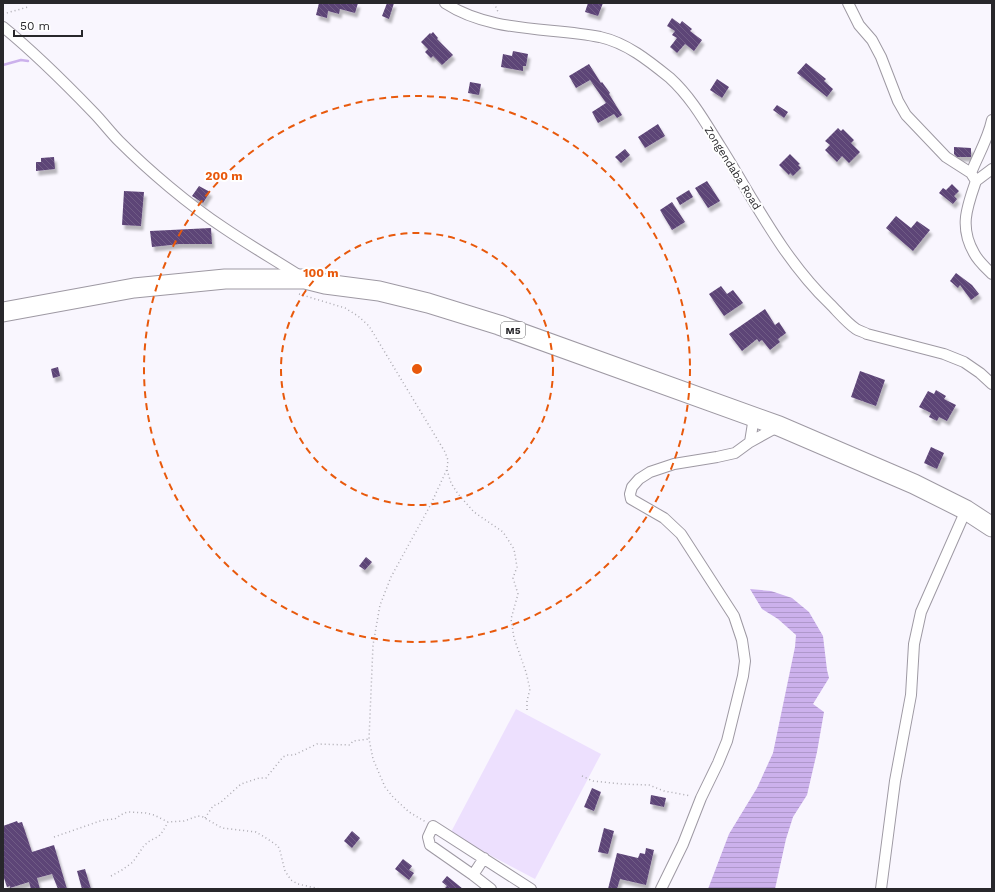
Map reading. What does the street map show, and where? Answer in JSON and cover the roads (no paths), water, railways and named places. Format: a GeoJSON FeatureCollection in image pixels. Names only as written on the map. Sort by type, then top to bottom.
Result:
{"type":"FeatureCollection","features":[{"type":"Feature","properties":{"kind":"highway","name":"M5"},"geometry":{"type":"LineString","coordinates":[[3,312],[134,288],[225,279],[301,286],[325,284],[379,291],[428,303],[499,325],[779,426],[914,484],[966,510],[992,527]]}},
{"type":"Feature","properties":{"kind":"street","name":"Zongendaba Road"},"geometry":{"type":"LineString","coordinates":[[445,3],[454,9],[479,19],[507,25],[601,38],[625,46],[646,59],[671,80],[691,101],[779,243],[817,291],[856,329],[867,334],[944,354],[964,362],[980,373],[992,384]]}},
{"type":"Feature","properties":{"kind":"street"},"geometry":{"type":"LineString","coordinates":[[848,3],[859,25],[872,40],[881,57],[898,101],[906,115],[946,157],[973,177]]}},
{"type":"Feature","properties":{"kind":"street"},"geometry":{"type":"LineString","coordinates":[[3,27],[52,70],[119,141],[150,170],[190,204],[301,286]]}},
{"type":"Feature","properties":{"kind":"street"},"geometry":{"type":"LineString","coordinates":[[992,120],[985,143],[977,156],[967,207],[965,233],[974,254],[992,274]]}},
{"type":"Feature","properties":{"kind":"street"},"geometry":{"type":"LineString","coordinates":[[973,177],[992,169]]}},
{"type":"Feature","properties":{"kind":"street"},"geometry":{"type":"LineString","coordinates":[[750,442],[754,417]]}},
{"type":"Feature","properties":{"kind":"street"},"geometry":{"type":"LineString","coordinates":[[661,889],[683,844],[701,798],[727,741],[743,676],[745,661],[742,640],[734,616],[681,534],[664,518],[631,499],[630,494],[632,487],[639,479],[650,472],[674,464],[735,453],[750,442],[779,426]]}},
{"type":"Feature","properties":{"kind":"street"},"geometry":{"type":"LineString","coordinates":[[881,889],[895,781],[911,695],[914,644],[922,612],[966,510]]}},
{"type":"Feature","properties":{"kind":"street"},"geometry":{"type":"LineString","coordinates":[[488,888],[473,875],[430,845],[428,837],[433,826],[531,889]]}},
{"type":"Feature","properties":{"kind":"street"},"geometry":{"type":"LineString","coordinates":[[473,875],[484,858]]}},
{"type":"Feature","properties":{"kind":"waterway"},"geometry":{"type":"LineString","coordinates":[[3,65],[21,60],[28,61]]}}]}
